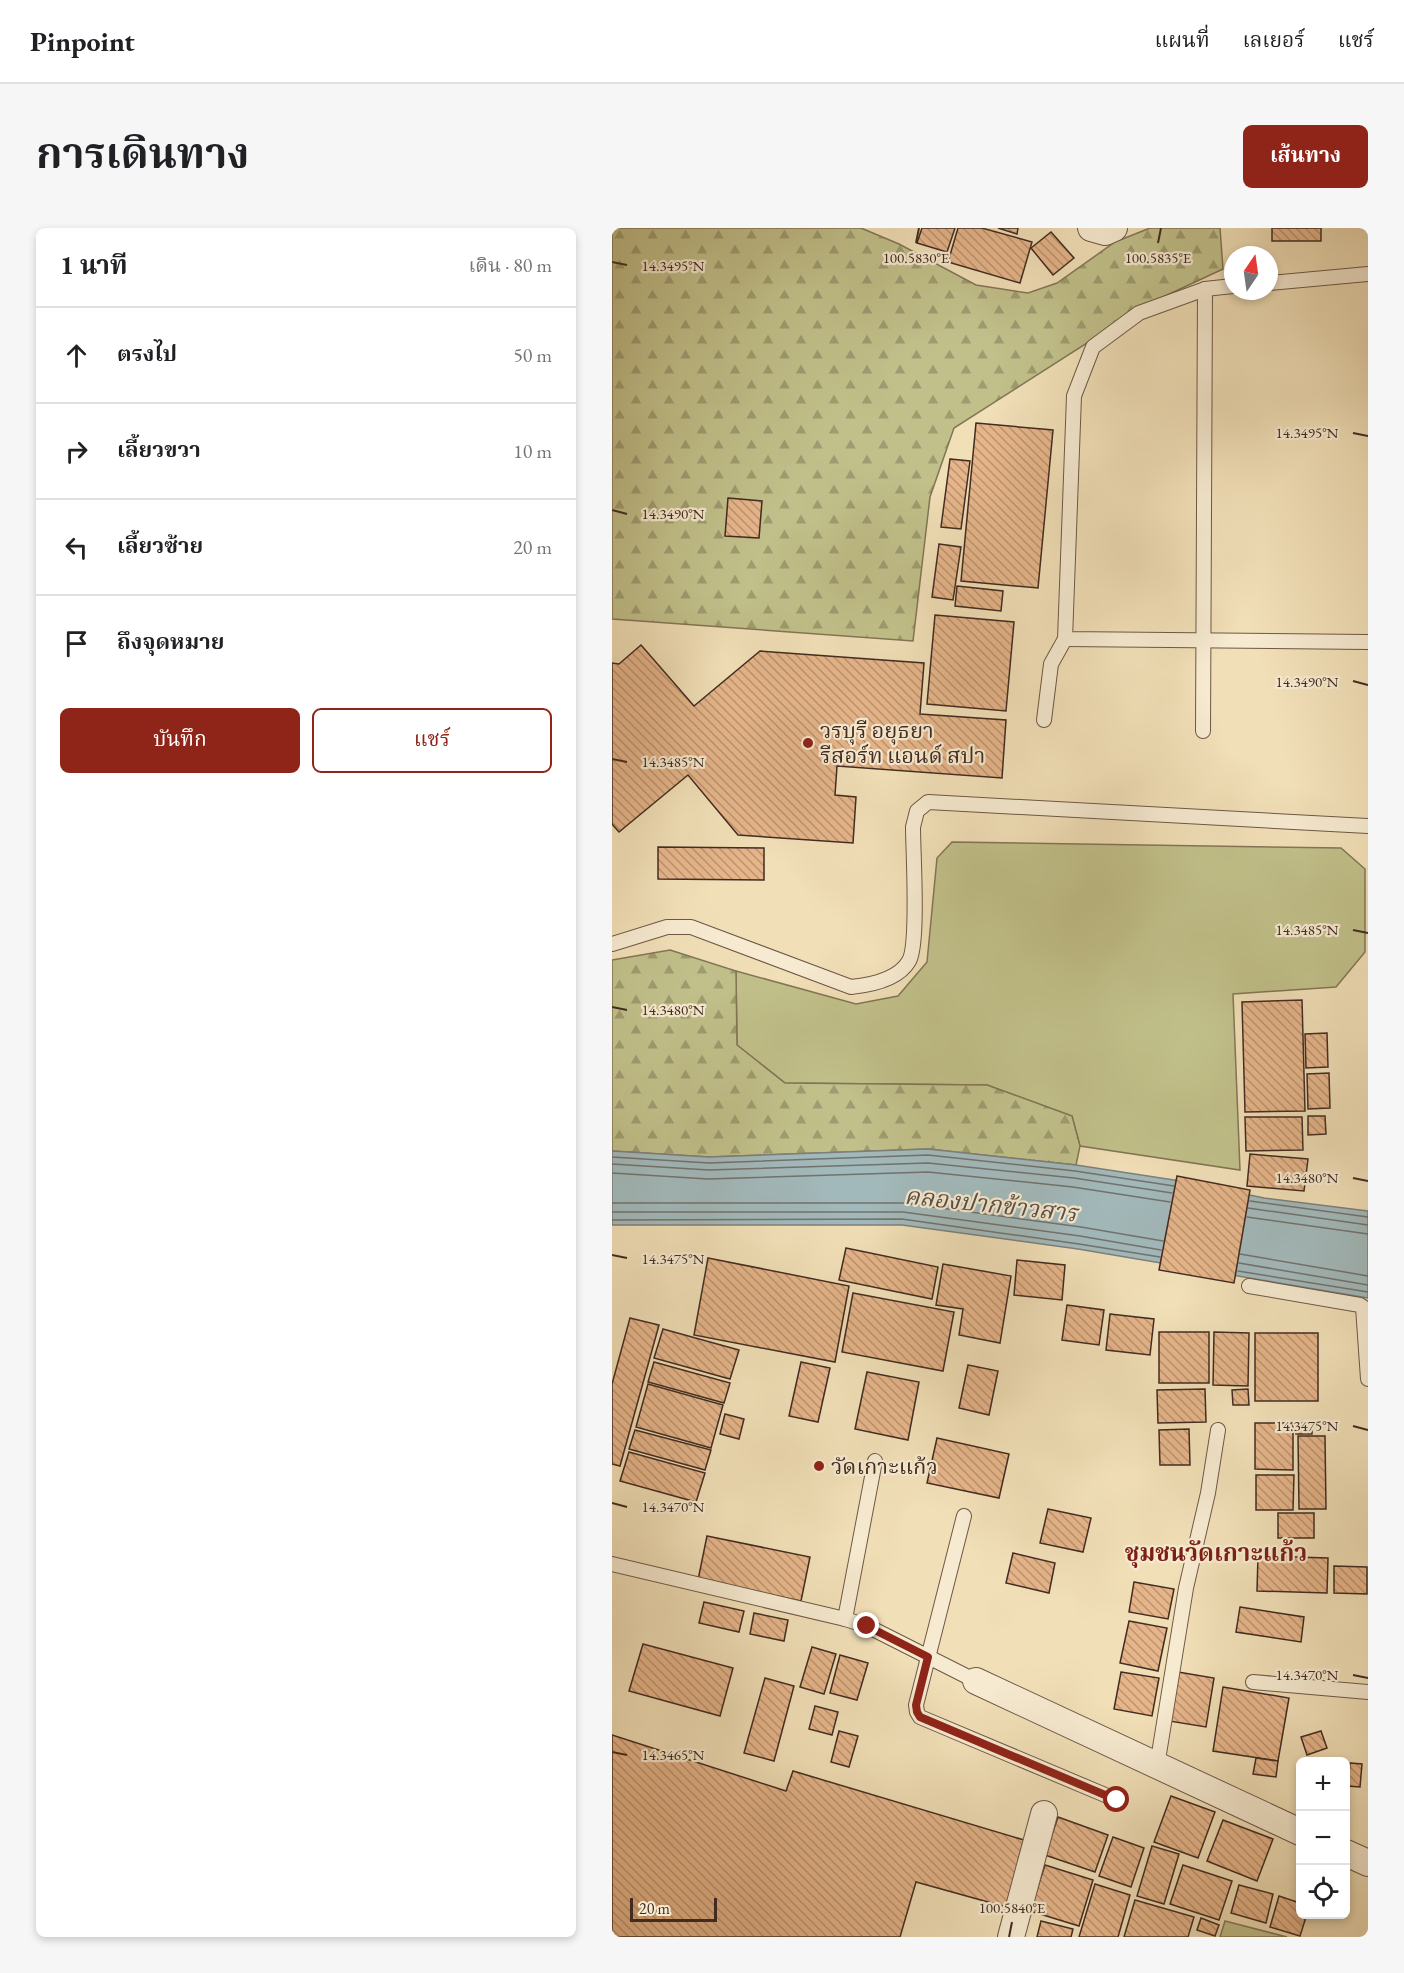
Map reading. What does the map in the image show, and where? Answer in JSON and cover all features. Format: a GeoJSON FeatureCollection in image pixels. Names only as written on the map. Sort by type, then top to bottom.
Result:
{"type":"FeatureCollection","features":[{"type":"Feature","properties":{"kind":"street"},"geometry":{"type":"LineString","coordinates":[[1091,228],[1105,232],[1114,228]]}},
{"type":"Feature","properties":{"kind":"street"},"geometry":{"type":"LineString","coordinates":[[976,1681],[1296,1830]]}},
{"type":"Feature","properties":{"kind":"street"},"geometry":{"type":"LineString","coordinates":[[1011,1937],[1044,1814]]}},
{"type":"Feature","properties":{"kind":"street"},"geometry":{"type":"LineString","coordinates":[[1350,1855],[1368,1863]]}},
{"type":"Feature","properties":{"kind":"lane"},"geometry":{"type":"LineString","coordinates":[[1278,282],[1368,274]]}},
{"type":"Feature","properties":{"kind":"lane"},"geometry":{"type":"LineString","coordinates":[[1044,720],[1051,664],[1065,639],[1074,396],[1093,347],[1139,313],[1205,289],[1224,287]]}},
{"type":"Feature","properties":{"kind":"lane"},"geometry":{"type":"LineString","coordinates":[[1203,731],[1205,289]]}},
{"type":"Feature","properties":{"kind":"lane"},"geometry":{"type":"LineString","coordinates":[[1065,639],[1368,642]]}},
{"type":"Feature","properties":{"kind":"lane"},"geometry":{"type":"LineString","coordinates":[[612,944],[667,927],[691,927],[851,987],[871,985],[893,975],[909,962],[914,943],[913,828],[917,811],[928,802],[1368,826]]}},
{"type":"Feature","properties":{"kind":"lane"},"geometry":{"type":"LineString","coordinates":[[1249,1286],[1363,1307],[1368,1379]]}},
{"type":"Feature","properties":{"kind":"lane"},"geometry":{"type":"LineString","coordinates":[[1157,1766],[1186,1588],[1208,1493],[1218,1430]]}},
{"type":"Feature","properties":{"kind":"lane"},"geometry":{"type":"LineString","coordinates":[[845,1619],[875,1461]]}},
{"type":"Feature","properties":{"kind":"lane"},"geometry":{"type":"LineString","coordinates":[[964,1516],[916,1705],[917,1712],[920,1717],[1117,1800]]}},
{"type":"Feature","properties":{"kind":"lane"},"geometry":{"type":"LineString","coordinates":[[612,1564],[867,1626],[976,1681]]}},
{"type":"Feature","properties":{"kind":"lane"},"geometry":{"type":"LineString","coordinates":[[1253,1682],[1368,1692]]}},
{"type":"Feature","properties":{"kind":"green space"},"geometry":{"type":"Polygon","coordinates":[[[612,228],[861,228],[899,244],[976,285],[1028,293],[1057,283],[1115,242],[1150,228],[1220,228],[1223,269],[1148,304],[954,428],[930,497],[913,641],[612,619],[612,228]]]}},
{"type":"Feature","properties":{"kind":"green space"},"geometry":{"type":"Polygon","coordinates":[[[952,842],[1341,848],[1365,869],[1365,952],[1336,987],[1233,994],[1240,1170],[1080,1146],[1072,1116],[987,1085],[785,1083],[737,1045],[736,971],[856,1004],[898,996],[927,962],[937,858],[952,842]]]}},
{"type":"Feature","properties":{"kind":"green space"},"geometry":{"type":"Polygon","coordinates":[[[670,950],[736,971],[737,1045],[785,1083],[987,1085],[1072,1116],[1080,1146],[1076,1165],[928,1149],[709,1157],[612,1151],[612,960],[670,950]]]}},
{"type":"Feature","properties":{"kind":"green space"},"geometry":{"type":"Polygon","coordinates":[[[1225,1921],[1287,1937],[1220,1937],[1225,1921]]]}},
{"type":"Feature","properties":{"kind":"water","name":"คลองปากข้าวสาร"},"geometry":{"type":"Polygon","coordinates":[[[928,1149],[1076,1165],[1187,1182],[1264,1198],[1368,1211],[1368,1298],[1078,1249],[902,1225],[612,1225],[612,1151],[709,1157],[928,1149]]]}},
{"type":"Feature","properties":{"kind":"building"},"geometry":{"type":"Polygon","coordinates":[[[922,228],[955,228],[947,252],[917,243],[922,228]]]}},
{"type":"Feature","properties":{"kind":"building"},"geometry":{"type":"Polygon","coordinates":[[[958,228],[982,228],[1032,242],[1020,283],[948,262],[958,228]]]}},
{"type":"Feature","properties":{"kind":"building"},"geometry":{"type":"Polygon","coordinates":[[[998,228],[1018,228],[1017,234],[998,228]]]}},
{"type":"Feature","properties":{"kind":"building"},"geometry":{"type":"Polygon","coordinates":[[[1272,228],[1321,228],[1321,241],[1272,241],[1272,228]]]}},
{"type":"Feature","properties":{"kind":"building"},"geometry":{"type":"Polygon","coordinates":[[[1051,232],[1074,258],[1053,275],[1031,248],[1051,232]]]}},
{"type":"Feature","properties":{"kind":"building"},"geometry":{"type":"Polygon","coordinates":[[[976,423],[1053,430],[1038,588],[961,581],[976,423]]]}},
{"type":"Feature","properties":{"kind":"building"},"geometry":{"type":"Polygon","coordinates":[[[950,459],[970,461],[961,529],[941,527],[950,459]]]}},
{"type":"Feature","properties":{"kind":"building"},"geometry":{"type":"Polygon","coordinates":[[[728,498],[762,501],[759,538],[725,536],[728,498]]]}},
{"type":"Feature","properties":{"kind":"building"},"geometry":{"type":"Polygon","coordinates":[[[939,544],[961,547],[953,600],[932,597],[939,544]]]}},
{"type":"Feature","properties":{"kind":"building"},"geometry":{"type":"Polygon","coordinates":[[[957,586],[1003,591],[1001,611],[955,606],[957,586]]]}},
{"type":"Feature","properties":{"kind":"building"},"geometry":{"type":"Polygon","coordinates":[[[935,615],[1014,622],[1006,711],[927,704],[935,615]]]}},
{"type":"Feature","properties":{"kind":"building","name":"วรบุรี อยุธยา รีสอร์ท แอนด์ สปา"},"geometry":{"type":"Polygon","coordinates":[[[641,645],[694,706],[760,651],[924,663],[920,714],[1006,720],[1002,778],[837,766],[835,795],[856,797],[853,843],[738,835],[688,775],[619,832],[612,824],[612,663],[619,664],[641,645]]]}},
{"type":"Feature","properties":{"kind":"building"},"geometry":{"type":"Polygon","coordinates":[[[658,847],[764,848],[764,880],[658,879],[658,847]]]}},
{"type":"Feature","properties":{"kind":"building"},"geometry":{"type":"Polygon","coordinates":[[[1302,1000],[1305,1111],[1245,1112],[1242,1002],[1302,1000]]]}},
{"type":"Feature","properties":{"kind":"building"},"geometry":{"type":"Polygon","coordinates":[[[1327,1033],[1328,1067],[1306,1068],[1305,1034],[1327,1033]]]}},
{"type":"Feature","properties":{"kind":"building"},"geometry":{"type":"Polygon","coordinates":[[[1329,1073],[1330,1108],[1308,1109],[1307,1074],[1329,1073]]]}},
{"type":"Feature","properties":{"kind":"building"},"geometry":{"type":"Polygon","coordinates":[[[1308,1116],[1325,1116],[1326,1134],[1308,1135],[1308,1116]]]}},
{"type":"Feature","properties":{"kind":"building"},"geometry":{"type":"Polygon","coordinates":[[[1245,1117],[1302,1117],[1303,1150],[1246,1151],[1245,1117]]]}},
{"type":"Feature","properties":{"kind":"building"},"geometry":{"type":"Polygon","coordinates":[[[1250,1154],[1308,1159],[1304,1191],[1247,1186],[1250,1154]]]}},
{"type":"Feature","properties":{"kind":"building"},"geometry":{"type":"Polygon","coordinates":[[[1177,1176],[1250,1190],[1234,1283],[1159,1270],[1177,1176]]]}},
{"type":"Feature","properties":{"kind":"building"},"geometry":{"type":"Polygon","coordinates":[[[846,1248],[938,1267],[932,1299],[839,1280],[846,1248]]]}},
{"type":"Feature","properties":{"kind":"building"},"geometry":{"type":"Polygon","coordinates":[[[708,1258],[849,1286],[835,1362],[694,1335],[708,1258]]]}},
{"type":"Feature","properties":{"kind":"building"},"geometry":{"type":"Polygon","coordinates":[[[1017,1260],[1065,1265],[1062,1300],[1014,1295],[1017,1260]]]}},
{"type":"Feature","properties":{"kind":"building"},"geometry":{"type":"Polygon","coordinates":[[[943,1264],[1011,1276],[1000,1343],[959,1335],[963,1309],[936,1305],[943,1264]]]}},
{"type":"Feature","properties":{"kind":"building"},"geometry":{"type":"Polygon","coordinates":[[[853,1293],[954,1312],[943,1371],[842,1352],[853,1293]]]}},
{"type":"Feature","properties":{"kind":"building"},"geometry":{"type":"Polygon","coordinates":[[[1067,1305],[1104,1310],[1099,1345],[1062,1340],[1067,1305]]]}},
{"type":"Feature","properties":{"kind":"building"},"geometry":{"type":"Polygon","coordinates":[[[1110,1314],[1154,1319],[1150,1355],[1106,1350],[1110,1314]]]}},
{"type":"Feature","properties":{"kind":"building"},"geometry":{"type":"Polygon","coordinates":[[[630,1318],[659,1325],[620,1466],[612,1464],[612,1384],[630,1318]]]}},
{"type":"Feature","properties":{"kind":"building"},"geometry":{"type":"Polygon","coordinates":[[[663,1329],[739,1350],[730,1379],[654,1358],[663,1329]]]}},
{"type":"Feature","properties":{"kind":"building"},"geometry":{"type":"Polygon","coordinates":[[[1159,1332],[1209,1332],[1209,1383],[1159,1383],[1159,1332]]]}},
{"type":"Feature","properties":{"kind":"building"},"geometry":{"type":"Polygon","coordinates":[[[1214,1332],[1249,1333],[1248,1386],[1213,1385],[1214,1332]]]}},
{"type":"Feature","properties":{"kind":"building"},"geometry":{"type":"Polygon","coordinates":[[[1255,1333],[1318,1333],[1318,1401],[1255,1401],[1255,1333]]]}},
{"type":"Feature","properties":{"kind":"building"},"geometry":{"type":"Polygon","coordinates":[[[654,1362],[730,1383],[724,1403],[648,1382],[654,1362]]]}},
{"type":"Feature","properties":{"kind":"building"},"geometry":{"type":"Polygon","coordinates":[[[801,1362],[830,1368],[818,1422],[789,1416],[801,1362]]]}},
{"type":"Feature","properties":{"kind":"building"},"geometry":{"type":"Polygon","coordinates":[[[968,1365],[998,1371],[989,1415],[959,1408],[968,1365]]]}},
{"type":"Feature","properties":{"kind":"building"},"geometry":{"type":"Polygon","coordinates":[[[867,1372],[919,1382],[908,1440],[855,1429],[867,1372]]]}},
{"type":"Feature","properties":{"kind":"building"},"geometry":{"type":"Polygon","coordinates":[[[648,1384],[723,1405],[711,1448],[636,1427],[648,1384]]]}},
{"type":"Feature","properties":{"kind":"building"},"geometry":{"type":"Polygon","coordinates":[[[1205,1389],[1206,1422],[1158,1423],[1157,1390],[1205,1389]]]}},
{"type":"Feature","properties":{"kind":"building"},"geometry":{"type":"Polygon","coordinates":[[[1248,1389],[1249,1405],[1233,1405],[1232,1390],[1248,1389]]]}},
{"type":"Feature","properties":{"kind":"building"},"geometry":{"type":"Polygon","coordinates":[[[725,1414],[744,1419],[739,1439],[720,1434],[725,1414]]]}},
{"type":"Feature","properties":{"kind":"building"},"geometry":{"type":"Polygon","coordinates":[[[1255,1423],[1293,1423],[1293,1470],[1255,1469],[1255,1423]]]}},
{"type":"Feature","properties":{"kind":"building"},"geometry":{"type":"Polygon","coordinates":[[[1296,1423],[1312,1423],[1312,1434],[1296,1434],[1296,1423]]]}},
{"type":"Feature","properties":{"kind":"building"},"geometry":{"type":"Polygon","coordinates":[[[1189,1429],[1190,1465],[1160,1465],[1159,1430],[1189,1429]]]}},
{"type":"Feature","properties":{"kind":"building"},"geometry":{"type":"Polygon","coordinates":[[[635,1430],[711,1450],[705,1470],[629,1449],[635,1430]]]}},
{"type":"Feature","properties":{"kind":"building"},"geometry":{"type":"Polygon","coordinates":[[[1298,1436],[1325,1436],[1326,1509],[1299,1509],[1298,1436]]]}},
{"type":"Feature","properties":{"kind":"building"},"geometry":{"type":"Polygon","coordinates":[[[937,1438],[1009,1454],[999,1498],[927,1483],[937,1438]]]}},
{"type":"Feature","properties":{"kind":"building"},"geometry":{"type":"Polygon","coordinates":[[[629,1452],[705,1473],[696,1502],[620,1481],[629,1452]]]}},
{"type":"Feature","properties":{"kind":"building"},"geometry":{"type":"Polygon","coordinates":[[[1256,1475],[1294,1475],[1293,1510],[1256,1510],[1256,1475]]]}},
{"type":"Feature","properties":{"kind":"building"},"geometry":{"type":"Polygon","coordinates":[[[1048,1509],[1091,1518],[1083,1552],[1040,1543],[1048,1509]]]}},
{"type":"Feature","properties":{"kind":"building"},"geometry":{"type":"Polygon","coordinates":[[[1278,1513],[1314,1513],[1314,1538],[1278,1538],[1278,1513]]]}},
{"type":"Feature","properties":{"kind":"building"},"geometry":{"type":"Polygon","coordinates":[[[707,1536],[810,1557],[801,1601],[698,1580],[707,1536]]]}},
{"type":"Feature","properties":{"kind":"building"},"geometry":{"type":"Polygon","coordinates":[[[1013,1553],[1055,1563],[1049,1593],[1006,1583],[1013,1553]]]}},
{"type":"Feature","properties":{"kind":"building"},"geometry":{"type":"Polygon","coordinates":[[[1258,1556],[1328,1558],[1327,1593],[1257,1591],[1258,1556]]]}},
{"type":"Feature","properties":{"kind":"building"},"geometry":{"type":"Polygon","coordinates":[[[1334,1566],[1367,1567],[1367,1594],[1334,1593],[1334,1566]]]}},
{"type":"Feature","properties":{"kind":"building"},"geometry":{"type":"Polygon","coordinates":[[[1134,1582],[1174,1589],[1168,1619],[1129,1612],[1134,1582]]]}},
{"type":"Feature","properties":{"kind":"building"},"geometry":{"type":"Polygon","coordinates":[[[704,1602],[744,1611],[739,1632],[699,1623],[704,1602]]]}},
{"type":"Feature","properties":{"kind":"building"},"geometry":{"type":"Polygon","coordinates":[[[1240,1607],[1304,1617],[1301,1642],[1236,1632],[1240,1607]]]}},
{"type":"Feature","properties":{"kind":"building"},"geometry":{"type":"Polygon","coordinates":[[[754,1613],[788,1620],[784,1641],[750,1634],[754,1613]]]}},
{"type":"Feature","properties":{"kind":"building"},"geometry":{"type":"Polygon","coordinates":[[[1129,1621],[1167,1628],[1158,1671],[1120,1663],[1129,1621]]]}},
{"type":"Feature","properties":{"kind":"building"},"geometry":{"type":"Polygon","coordinates":[[[643,1644],[733,1668],[720,1716],[629,1691],[643,1644]]]}},
{"type":"Feature","properties":{"kind":"building"},"geometry":{"type":"Polygon","coordinates":[[[812,1647],[836,1654],[824,1694],[800,1687],[812,1647]]]}},
{"type":"Feature","properties":{"kind":"building"},"geometry":{"type":"Polygon","coordinates":[[[840,1655],[868,1663],[857,1700],[830,1693],[840,1655]]]}},
{"type":"Feature","properties":{"kind":"building"},"geometry":{"type":"Polygon","coordinates":[[[1121,1672],[1159,1678],[1152,1716],[1114,1709],[1121,1672]]]}},
{"type":"Feature","properties":{"kind":"building"},"geometry":{"type":"Polygon","coordinates":[[[1178,1672],[1214,1678],[1206,1727],[1169,1721],[1178,1672]]]}},
{"type":"Feature","properties":{"kind":"building"},"geometry":{"type":"Polygon","coordinates":[[[765,1678],[794,1686],[774,1761],[744,1753],[765,1678]]]}},
{"type":"Feature","properties":{"kind":"building"},"geometry":{"type":"Polygon","coordinates":[[[1223,1687],[1289,1698],[1278,1761],[1213,1751],[1223,1687]]]}},
{"type":"Feature","properties":{"kind":"building"},"geometry":{"type":"Polygon","coordinates":[[[815,1706],[838,1712],[832,1735],[809,1729],[815,1706]]]}},
{"type":"Feature","properties":{"kind":"building"},"geometry":{"type":"Polygon","coordinates":[[[839,1731],[858,1736],[849,1767],[831,1762],[839,1731]]]}},
{"type":"Feature","properties":{"kind":"building"},"geometry":{"type":"Polygon","coordinates":[[[1321,1731],[1327,1748],[1307,1755],[1301,1737],[1321,1731]]]}},
{"type":"Feature","properties":{"kind":"building"},"geometry":{"type":"Polygon","coordinates":[[[612,1735],[786,1791],[793,1771],[1024,1840],[1006,1907],[916,1882],[900,1937],[612,1937],[612,1735]]]}},
{"type":"Feature","properties":{"kind":"building"},"geometry":{"type":"Polygon","coordinates":[[[1256,1758],[1278,1761],[1276,1777],[1253,1774],[1256,1758]]]}},
{"type":"Feature","properties":{"kind":"building"},"geometry":{"type":"Polygon","coordinates":[[[1350,1763],[1362,1764],[1360,1787],[1350,1786],[1350,1763]]]}},
{"type":"Feature","properties":{"kind":"building"},"geometry":{"type":"Polygon","coordinates":[[[1171,1796],[1215,1812],[1198,1858],[1154,1842],[1171,1796]]]}},
{"type":"Feature","properties":{"kind":"building"},"geometry":{"type":"Polygon","coordinates":[[[1058,1817],[1108,1835],[1095,1872],[1045,1855],[1058,1817]]]}},
{"type":"Feature","properties":{"kind":"building"},"geometry":{"type":"Polygon","coordinates":[[[1223,1820],[1273,1839],[1257,1881],[1207,1861],[1223,1820]]]}},
{"type":"Feature","properties":{"kind":"building"},"geometry":{"type":"Polygon","coordinates":[[[1113,1837],[1144,1848],[1131,1887],[1099,1876],[1113,1837]]]}},
{"type":"Feature","properties":{"kind":"building"},"geometry":{"type":"Polygon","coordinates":[[[1152,1846],[1179,1854],[1164,1904],[1137,1896],[1152,1846]]]}},
{"type":"Feature","properties":{"kind":"building"},"geometry":{"type":"Polygon","coordinates":[[[1045,1865],[1093,1880],[1079,1926],[1030,1911],[1045,1865]]]}},
{"type":"Feature","properties":{"kind":"building"},"geometry":{"type":"Polygon","coordinates":[[[1183,1865],[1232,1881],[1219,1920],[1170,1904],[1183,1865]]]}},
{"type":"Feature","properties":{"kind":"building"},"geometry":{"type":"Polygon","coordinates":[[[1095,1884],[1130,1895],[1118,1937],[1079,1937],[1095,1884]]]}},
{"type":"Feature","properties":{"kind":"building"},"geometry":{"type":"Polygon","coordinates":[[[1239,1885],[1273,1894],[1266,1923],[1231,1913],[1239,1885]]]}},
{"type":"Feature","properties":{"kind":"building"},"geometry":{"type":"Polygon","coordinates":[[[1279,1896],[1296,1902],[1296,1919],[1305,1919],[1300,1936],[1270,1927],[1279,1896]]]}},
{"type":"Feature","properties":{"kind":"building"},"geometry":{"type":"Polygon","coordinates":[[[1135,1900],[1194,1917],[1188,1937],[1124,1937],[1135,1900]]]}},
{"type":"Feature","properties":{"kind":"building"},"geometry":{"type":"Polygon","coordinates":[[[1201,1918],[1219,1925],[1215,1936],[1197,1930],[1201,1918]]]}},
{"type":"Feature","properties":{"kind":"building"},"geometry":{"type":"Polygon","coordinates":[[[1041,1921],[1073,1929],[1071,1937],[1037,1937],[1041,1921]]]}},
{"type":"Feature","properties":{"kind":"place","name":"วรบุรี อยุธยา รีสอร์ท แอนด์ สปา"},"geometry":{"type":"Point","coordinates":[808,743]}},
{"type":"Feature","properties":{"kind":"place","name":"วัดเกาะแก้ว"},"geometry":{"type":"Point","coordinates":[819,1466]}},
{"type":"Feature","properties":{"kind":"district","name":"ชุมชนวัดเกาะแก้ว"},"geometry":{"type":"Point","coordinates":[1216,1552]}},
{"type":"Feature","properties":{"kind":"route"},"geometry":{"type":"LineString","coordinates":[[867,1626],[928,1657],[916,1705],[920,1717],[1117,1800]]}}]}
